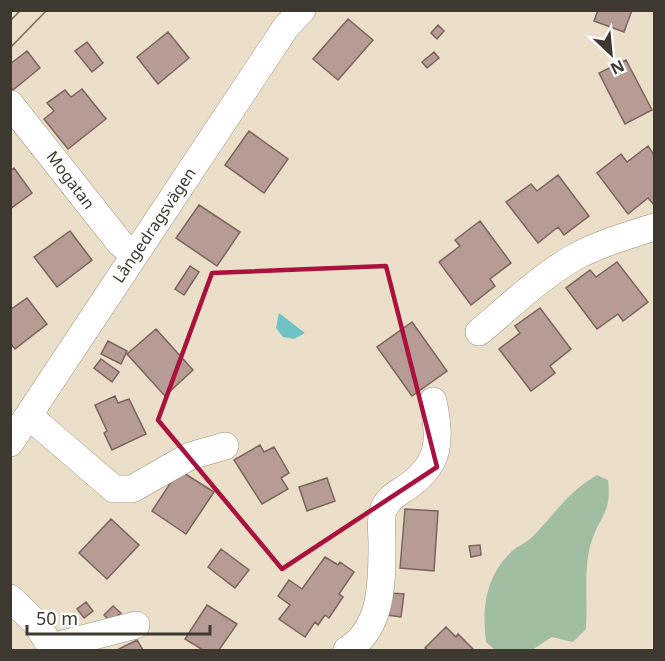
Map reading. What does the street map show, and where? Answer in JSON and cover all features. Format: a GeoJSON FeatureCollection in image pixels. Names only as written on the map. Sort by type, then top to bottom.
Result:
{"type":"FeatureCollection","features":[{"type":"Feature","properties":{"kind":"street","name":"Långedragsvägen"},"geometry":{"type":"LineString","coordinates":[[10,443],[270,51],[302,10]]}},
{"type":"Feature","properties":{"kind":"street","name":"Mogatan"},"geometry":{"type":"LineString","coordinates":[[10,104],[120,243],[134,254]]}},
{"type":"Feature","properties":{"kind":"street"},"geometry":{"type":"LineString","coordinates":[[479,332],[557,268],[575,257],[654,227]]}},
{"type":"Feature","properties":{"kind":"street"},"geometry":{"type":"LineString","coordinates":[[347,651],[363,638],[374,618],[382,571],[381,518],[388,501],[424,473],[431,464],[438,440],[433,401]]}},
{"type":"Feature","properties":{"kind":"street"},"geometry":{"type":"LineString","coordinates":[[29,416],[114,489],[132,489],[190,456],[225,446]]}},
{"type":"Feature","properties":{"kind":"street"},"geometry":{"type":"LineString","coordinates":[[10,598],[36,623],[52,649],[136,626]]}},
{"type":"Feature","properties":{"kind":"highlighted area"},"geometry":{"type":"Polygon","coordinates":[[[386,266],[437,467],[282,569],[158,420],[212,273],[386,266]]]}},
{"type":"Feature","properties":{"kind":"green space"},"geometry":{"type":"Polygon","coordinates":[[[597,475],[608,480],[609,491],[607,507],[594,534],[589,553],[586,575],[586,629],[573,642],[552,637],[532,650],[495,650],[486,642],[485,605],[496,572],[511,552],[530,539],[568,497],[597,475]]]}},
{"type":"Feature","properties":{"kind":"water"},"geometry":{"type":"Polygon","coordinates":[[[279,313],[305,333],[294,339],[283,337],[276,328],[279,313]]]}},
{"type":"Feature","properties":{"kind":"building"},"geometry":{"type":"Polygon","coordinates":[[[598,10],[632,10],[624,32],[594,21],[598,10]]]}},
{"type":"Feature","properties":{"kind":"building"},"geometry":{"type":"Polygon","coordinates":[[[348,19],[373,40],[338,80],[313,59],[348,19]]]}},
{"type":"Feature","properties":{"kind":"building"},"geometry":{"type":"Polygon","coordinates":[[[438,25],[444,31],[437,39],[431,33],[438,25]]]}},
{"type":"Feature","properties":{"kind":"building"},"geometry":{"type":"Polygon","coordinates":[[[168,32],[189,58],[158,84],[137,57],[168,32]]]}},
{"type":"Feature","properties":{"kind":"building"},"geometry":{"type":"Polygon","coordinates":[[[87,42],[103,63],[92,72],[75,51],[87,42]]]}},
{"type":"Feature","properties":{"kind":"building"},"geometry":{"type":"Polygon","coordinates":[[[27,51],[40,68],[13,90],[10,87],[10,64],[27,51]]]}},
{"type":"Feature","properties":{"kind":"building"},"geometry":{"type":"Polygon","coordinates":[[[434,52],[439,58],[427,68],[422,62],[434,52]]]}},
{"type":"Feature","properties":{"kind":"building"},"geometry":{"type":"Polygon","coordinates":[[[626,60],[652,110],[625,124],[599,73],[626,60]]]}},
{"type":"Feature","properties":{"kind":"building"},"geometry":{"type":"Polygon","coordinates":[[[82,89],[106,119],[68,149],[44,119],[54,111],[47,103],[65,90],[71,97],[82,89]]]}},
{"type":"Feature","properties":{"kind":"building"},"geometry":{"type":"Polygon","coordinates":[[[249,131],[288,159],[264,193],[225,165],[249,131]]]}},
{"type":"Feature","properties":{"kind":"building"},"geometry":{"type":"Polygon","coordinates":[[[648,146],[654,155],[654,205],[648,198],[628,214],[597,173],[621,154],[627,162],[648,146]]]}},
{"type":"Feature","properties":{"kind":"building"},"geometry":{"type":"Polygon","coordinates":[[[14,168],[32,193],[10,209],[10,171],[14,168]]]}},
{"type":"Feature","properties":{"kind":"building"},"geometry":{"type":"Polygon","coordinates":[[[558,175],[589,216],[564,235],[558,227],[538,243],[506,202],[531,184],[537,191],[558,175]]]}},
{"type":"Feature","properties":{"kind":"building"},"geometry":{"type":"Polygon","coordinates":[[[199,205],[240,232],[217,266],[176,238],[199,205]]]}},
{"type":"Feature","properties":{"kind":"building"},"geometry":{"type":"Polygon","coordinates":[[[480,221],[511,263],[490,279],[495,286],[471,305],[439,262],[460,246],[455,240],[480,221]]]}},
{"type":"Feature","properties":{"kind":"building"},"geometry":{"type":"Polygon","coordinates":[[[70,231],[92,260],[57,287],[34,257],[70,231]]]}},
{"type":"Feature","properties":{"kind":"building"},"geometry":{"type":"Polygon","coordinates":[[[617,262],[648,302],[623,321],[618,314],[597,329],[566,288],[590,270],[596,277],[617,262]]]}},
{"type":"Feature","properties":{"kind":"building"},"geometry":{"type":"Polygon","coordinates":[[[190,266],[199,272],[184,295],[175,289],[190,266]]]}},
{"type":"Feature","properties":{"kind":"building"},"geometry":{"type":"Polygon","coordinates":[[[27,298],[47,324],[15,349],[10,343],[10,310],[27,298]]]}},
{"type":"Feature","properties":{"kind":"building"},"geometry":{"type":"Polygon","coordinates":[[[540,308],[571,349],[550,366],[555,373],[531,391],[499,349],[520,333],[515,326],[540,308]]]}},
{"type":"Feature","properties":{"kind":"building"},"geometry":{"type":"Polygon","coordinates":[[[412,322],[447,371],[412,396],[377,347],[412,322]]]}},
{"type":"Feature","properties":{"kind":"building"},"geometry":{"type":"Polygon","coordinates":[[[156,329],[193,370],[165,396],[127,354],[156,329]]]}},
{"type":"Feature","properties":{"kind":"building"},"geometry":{"type":"Polygon","coordinates":[[[108,341],[127,351],[121,364],[101,354],[108,341]]]}},
{"type":"Feature","properties":{"kind":"building"},"geometry":{"type":"Polygon","coordinates":[[[101,359],[119,372],[112,382],[94,368],[101,359]]]}},
{"type":"Feature","properties":{"kind":"building"},"geometry":{"type":"Polygon","coordinates":[[[115,396],[118,403],[129,399],[146,434],[112,450],[104,433],[107,431],[95,405],[115,396]]]}},
{"type":"Feature","properties":{"kind":"building"},"geometry":{"type":"Polygon","coordinates":[[[260,445],[264,452],[274,447],[289,473],[281,478],[288,489],[262,504],[234,460],[260,445]]]}},
{"type":"Feature","properties":{"kind":"building"},"geometry":{"type":"Polygon","coordinates":[[[179,470],[214,492],[186,534],[152,511],[179,470]]]}},
{"type":"Feature","properties":{"kind":"building"},"geometry":{"type":"Polygon","coordinates":[[[327,478],[335,501],[307,511],[299,487],[327,478]]]}},
{"type":"Feature","properties":{"kind":"building"},"geometry":{"type":"Polygon","coordinates":[[[405,509],[438,511],[434,571],[400,568],[405,509]]]}},
{"type":"Feature","properties":{"kind":"building"},"geometry":{"type":"Polygon","coordinates":[[[111,519],[139,545],[107,579],[79,553],[111,519]]]}},
{"type":"Feature","properties":{"kind":"building"},"geometry":{"type":"Polygon","coordinates":[[[480,545],[481,555],[471,557],[469,546],[480,545]]]}},
{"type":"Feature","properties":{"kind":"building"},"geometry":{"type":"Polygon","coordinates":[[[221,549],[249,570],[235,588],[208,567],[221,549]]]}},
{"type":"Feature","properties":{"kind":"building"},"geometry":{"type":"Polygon","coordinates":[[[325,557],[338,565],[340,562],[354,572],[339,594],[343,597],[329,618],[325,615],[318,625],[315,622],[305,637],[279,619],[290,605],[278,596],[289,580],[302,589],[325,557]]]}},
{"type":"Feature","properties":{"kind":"building"},"geometry":{"type":"Polygon","coordinates":[[[390,593],[404,594],[401,617],[387,615],[390,593]]]}},
{"type":"Feature","properties":{"kind":"building"},"geometry":{"type":"Polygon","coordinates":[[[86,602],[93,611],[84,618],[77,609],[86,602]]]}},
{"type":"Feature","properties":{"kind":"building"},"geometry":{"type":"Polygon","coordinates":[[[207,605],[237,624],[219,650],[203,650],[185,639],[207,605]]]}},
{"type":"Feature","properties":{"kind":"building"},"geometry":{"type":"Polygon","coordinates":[[[113,606],[121,613],[111,622],[104,615],[113,606]]]}},
{"type":"Feature","properties":{"kind":"building"},"geometry":{"type":"Polygon","coordinates":[[[446,627],[456,637],[458,634],[474,650],[428,650],[425,648],[446,627]]]}},
{"type":"Feature","properties":{"kind":"building"},"geometry":{"type":"Polygon","coordinates":[[[137,640],[143,650],[117,650],[137,640]]]}},
{"type":"Feature","properties":{"kind":"tram line"},"geometry":{"type":"LineString","coordinates":[[10,21],[21,10]]}},
{"type":"Feature","properties":{"kind":"tram line"},"geometry":{"type":"LineString","coordinates":[[10,48],[47,10]]}}]}
